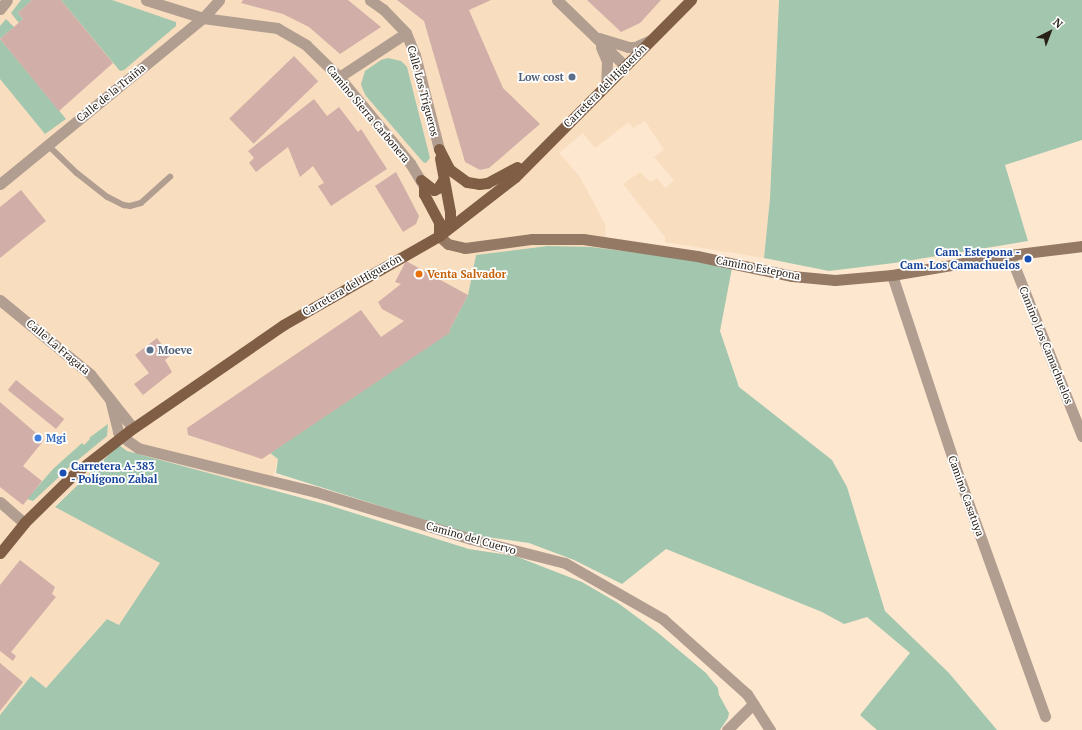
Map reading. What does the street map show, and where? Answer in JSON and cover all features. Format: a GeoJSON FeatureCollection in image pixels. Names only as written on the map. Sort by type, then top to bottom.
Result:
{"type":"FeatureCollection","features":[{"type":"Feature","properties":{"kind":"main road","name":"Carretera del Higuerón"},"geometry":{"type":"LineString","coordinates":[[0,552],[24,523],[74,474],[121,436],[283,325],[448,227],[515,176],[691,0]]}},
{"type":"Feature","properties":{"kind":"main road"},"geometry":{"type":"LineString","coordinates":[[439,149],[444,162],[452,172],[467,182],[479,184],[496,179],[513,170],[543,148]]}},
{"type":"Feature","properties":{"kind":"main road"},"geometry":{"type":"LineString","coordinates":[[439,149],[443,180],[450,212],[448,227]]}},
{"type":"Feature","properties":{"kind":"main road"},"geometry":{"type":"LineString","coordinates":[[423,183],[434,190],[438,188],[443,180]]}},
{"type":"Feature","properties":{"kind":"main road"},"geometry":{"type":"LineString","coordinates":[[423,183],[424,194],[438,222],[448,227]]}},
{"type":"Feature","properties":{"kind":"main road"},"geometry":{"type":"LineString","coordinates":[[423,183],[432,195],[448,227]]}},
{"type":"Feature","properties":{"kind":"main road","name":"Camino Estepona"},"geometry":{"type":"LineString","coordinates":[[448,227],[448,244],[465,248],[532,239],[584,239],[697,256],[792,276],[835,280],[892,275],[1010,255],[1082,246]]}},
{"type":"Feature","properties":{"kind":"street"},"geometry":{"type":"LineString","coordinates":[[0,9],[7,0]]}},
{"type":"Feature","properties":{"kind":"street","name":"Camino Sierra Carbonera"},"geometry":{"type":"LineString","coordinates":[[146,0],[203,18],[276,28],[306,45],[339,77],[410,163],[423,183]]}},
{"type":"Feature","properties":{"kind":"street","name":"Calle de la Traiña"},"geometry":{"type":"LineString","coordinates":[[0,184],[203,18],[219,0]]}},
{"type":"Feature","properties":{"kind":"street","name":"Calle Los Trigueros"},"geometry":{"type":"LineString","coordinates":[[370,0],[383,9],[406,32],[415,55],[439,149]]}},
{"type":"Feature","properties":{"kind":"street"},"geometry":{"type":"LineString","coordinates":[[557,0],[625,66]]}},
{"type":"Feature","properties":{"kind":"street"},"geometry":{"type":"LineString","coordinates":[[339,77],[406,32]]}},
{"type":"Feature","properties":{"kind":"street"},"geometry":{"type":"LineString","coordinates":[[590,33],[611,43],[628,47],[635,47],[651,39]]}},
{"type":"Feature","properties":{"kind":"street"},"geometry":{"type":"LineString","coordinates":[[599,41],[607,61],[606,85]]}},
{"type":"Feature","properties":{"kind":"street","name":"Camino Los Camachuelos"},"geometry":{"type":"LineString","coordinates":[[1010,255],[1082,436]]}},
{"type":"Feature","properties":{"kind":"street","name":"Camino Casatuya"},"geometry":{"type":"LineString","coordinates":[[892,275],[954,466],[1045,716]]}},
{"type":"Feature","properties":{"kind":"street","name":"Calle La Fragata"},"geometry":{"type":"LineString","coordinates":[[0,300],[90,374],[133,428]]}},
{"type":"Feature","properties":{"kind":"street","name":"Calle La Fragata"},"geometry":{"type":"LineString","coordinates":[[110,399],[115,422],[121,436]]}},
{"type":"Feature","properties":{"kind":"street","name":"Camino del Cuervo"},"geometry":{"type":"LineString","coordinates":[[121,436],[138,448],[316,492],[471,539],[565,563],[663,619],[747,694],[770,730]]}},
{"type":"Feature","properties":{"kind":"street"},"geometry":{"type":"LineString","coordinates":[[0,502],[24,523]]}},
{"type":"Feature","properties":{"kind":"street"},"geometry":{"type":"LineString","coordinates":[[727,730],[753,704]]}},
{"type":"Feature","properties":{"kind":"lane"},"geometry":{"type":"LineString","coordinates":[[48,145],[77,173],[108,197],[124,205],[130,206],[141,203],[170,177]]}},
{"type":"Feature","properties":{"kind":"shaded area"},"geometry":{"type":"Polygon","coordinates":[[[0,0],[779,0],[770,198],[764,258],[665,242],[665,237],[623,184],[640,172],[650,182],[657,178],[665,188],[674,180],[654,157],[664,150],[645,121],[633,128],[629,122],[595,148],[583,133],[559,153],[580,177],[605,224],[607,249],[548,246],[476,255],[468,295],[451,332],[271,453],[278,459],[270,489],[127,451],[119,446],[55,506],[161,562],[119,625],[107,619],[46,688],[31,677],[0,715],[0,0]]]}},
{"type":"Feature","properties":{"kind":"green space"},"geometry":{"type":"Polygon","coordinates":[[[21,0],[32,0],[18,13],[23,19],[19,23],[11,13],[21,0]]]}},
{"type":"Feature","properties":{"kind":"green space"},"geometry":{"type":"Polygon","coordinates":[[[61,0],[112,0],[176,22],[176,26],[124,70],[120,71],[61,0]]]}},
{"type":"Feature","properties":{"kind":"green space"},"geometry":{"type":"Polygon","coordinates":[[[779,0],[1082,0],[1082,140],[1005,165],[1028,241],[894,263],[829,271],[764,258],[770,198],[779,0]]]}},
{"type":"Feature","properties":{"kind":"green space"},"geometry":{"type":"Polygon","coordinates":[[[6,19],[14,27],[0,39],[0,26],[6,19]]]}},
{"type":"Feature","properties":{"kind":"green space"},"geometry":{"type":"Polygon","coordinates":[[[0,39],[66,119],[45,134],[0,79],[0,39]]]}},
{"type":"Feature","properties":{"kind":"green space"},"geometry":{"type":"Polygon","coordinates":[[[388,58],[401,61],[407,67],[430,158],[426,163],[423,162],[366,96],[363,90],[361,84],[365,71],[381,60],[388,58]]]}},
{"type":"Feature","properties":{"kind":"green space"},"geometry":{"type":"Polygon","coordinates":[[[548,246],[591,247],[688,259],[732,268],[720,331],[739,387],[832,460],[847,487],[885,611],[949,673],[997,730],[877,730],[860,715],[910,653],[867,617],[844,624],[822,612],[666,549],[622,584],[574,560],[529,543],[472,535],[276,473],[278,459],[270,453],[450,332],[449,331],[468,295],[476,255],[548,246]]]}},
{"type":"Feature","properties":{"kind":"green space"},"geometry":{"type":"Polygon","coordinates":[[[108,424],[107,436],[67,469],[65,468],[58,476],[59,477],[33,501],[27,499],[53,469],[82,443],[84,445],[90,439],[89,438],[108,424]]]}},
{"type":"Feature","properties":{"kind":"green space"},"geometry":{"type":"Polygon","coordinates":[[[119,445],[127,451],[328,505],[469,549],[515,556],[582,582],[618,603],[657,632],[706,673],[718,688],[719,695],[729,713],[728,718],[720,730],[0,730],[0,715],[31,676],[46,688],[107,619],[119,625],[160,563],[55,507],[119,445]]]}},
{"type":"Feature","properties":{"kind":"building"},"geometry":{"type":"Polygon","coordinates":[[[32,0],[61,0],[113,63],[59,111],[0,39],[23,19],[18,13],[32,0]]]}},
{"type":"Feature","properties":{"kind":"building"},"geometry":{"type":"Polygon","coordinates":[[[243,0],[348,0],[381,27],[340,54],[309,27],[283,14],[241,3],[243,0]]]}},
{"type":"Feature","properties":{"kind":"building"},"geometry":{"type":"Polygon","coordinates":[[[397,0],[491,0],[469,10],[503,88],[540,124],[489,168],[480,170],[465,162],[424,21],[397,0]]]}},
{"type":"Feature","properties":{"kind":"building"},"geometry":{"type":"Polygon","coordinates":[[[587,0],[661,0],[640,23],[621,32],[587,0]]]}},
{"type":"Feature","properties":{"kind":"building"},"geometry":{"type":"Polygon","coordinates":[[[294,56],[318,81],[254,144],[229,119],[294,56]]]}},
{"type":"Feature","properties":{"kind":"building"},"geometry":{"type":"Polygon","coordinates":[[[314,99],[327,116],[339,107],[358,132],[361,129],[387,169],[331,206],[318,186],[324,183],[313,166],[300,177],[288,147],[256,172],[249,163],[254,158],[248,151],[314,99]]]}},
{"type":"Feature","properties":{"kind":"building"},"geometry":{"type":"Polygon","coordinates":[[[396,172],[419,216],[416,224],[403,232],[375,186],[396,172]]]}},
{"type":"Feature","properties":{"kind":"building"},"geometry":{"type":"Polygon","coordinates":[[[21,190],[46,221],[0,258],[0,207],[21,190]]]}},
{"type":"Feature","properties":{"kind":"building"},"geometry":{"type":"Polygon","coordinates":[[[406,261],[468,295],[449,331],[451,332],[262,459],[188,435],[187,428],[361,310],[381,337],[404,321],[382,309],[378,302],[401,284],[395,282],[406,261]]]}},
{"type":"Feature","properties":{"kind":"building"},"geometry":{"type":"Polygon","coordinates":[[[157,338],[170,356],[165,360],[172,372],[143,395],[134,384],[149,373],[135,355],[157,338]]]}},
{"type":"Feature","properties":{"kind":"building"},"geometry":{"type":"Polygon","coordinates":[[[16,380],[64,419],[56,429],[8,390],[16,380]]]}},
{"type":"Feature","properties":{"kind":"building"},"geometry":{"type":"Polygon","coordinates":[[[0,402],[44,440],[23,466],[42,481],[23,505],[0,487],[0,402]]]}},
{"type":"Feature","properties":{"kind":"building"},"geometry":{"type":"Polygon","coordinates":[[[20,560],[55,587],[52,594],[56,597],[11,652],[16,656],[13,661],[0,651],[0,585],[20,560]]]}},
{"type":"Feature","properties":{"kind":"building"},"geometry":{"type":"Polygon","coordinates":[[[0,663],[23,682],[0,711],[0,663]]]}},
{"type":"Feature","properties":{"kind":"place","name":"Low cost"},"geometry":{"type":"Point","coordinates":[572,77]}},
{"type":"Feature","properties":{"kind":"place","name":"Cam. Estepona - Cam. Los Camachuelos"},"geometry":{"type":"Point","coordinates":[1028,259]}},
{"type":"Feature","properties":{"kind":"place","name":"Venta Salvador"},"geometry":{"type":"Point","coordinates":[419,274]}},
{"type":"Feature","properties":{"kind":"place","name":"Moeve"},"geometry":{"type":"Point","coordinates":[150,350]}},
{"type":"Feature","properties":{"kind":"place","name":"Mgi"},"geometry":{"type":"Point","coordinates":[38,438]}},
{"type":"Feature","properties":{"kind":"place","name":"Carretera A-383 - Polígono Zabal"},"geometry":{"type":"Point","coordinates":[63,473]}}]}
